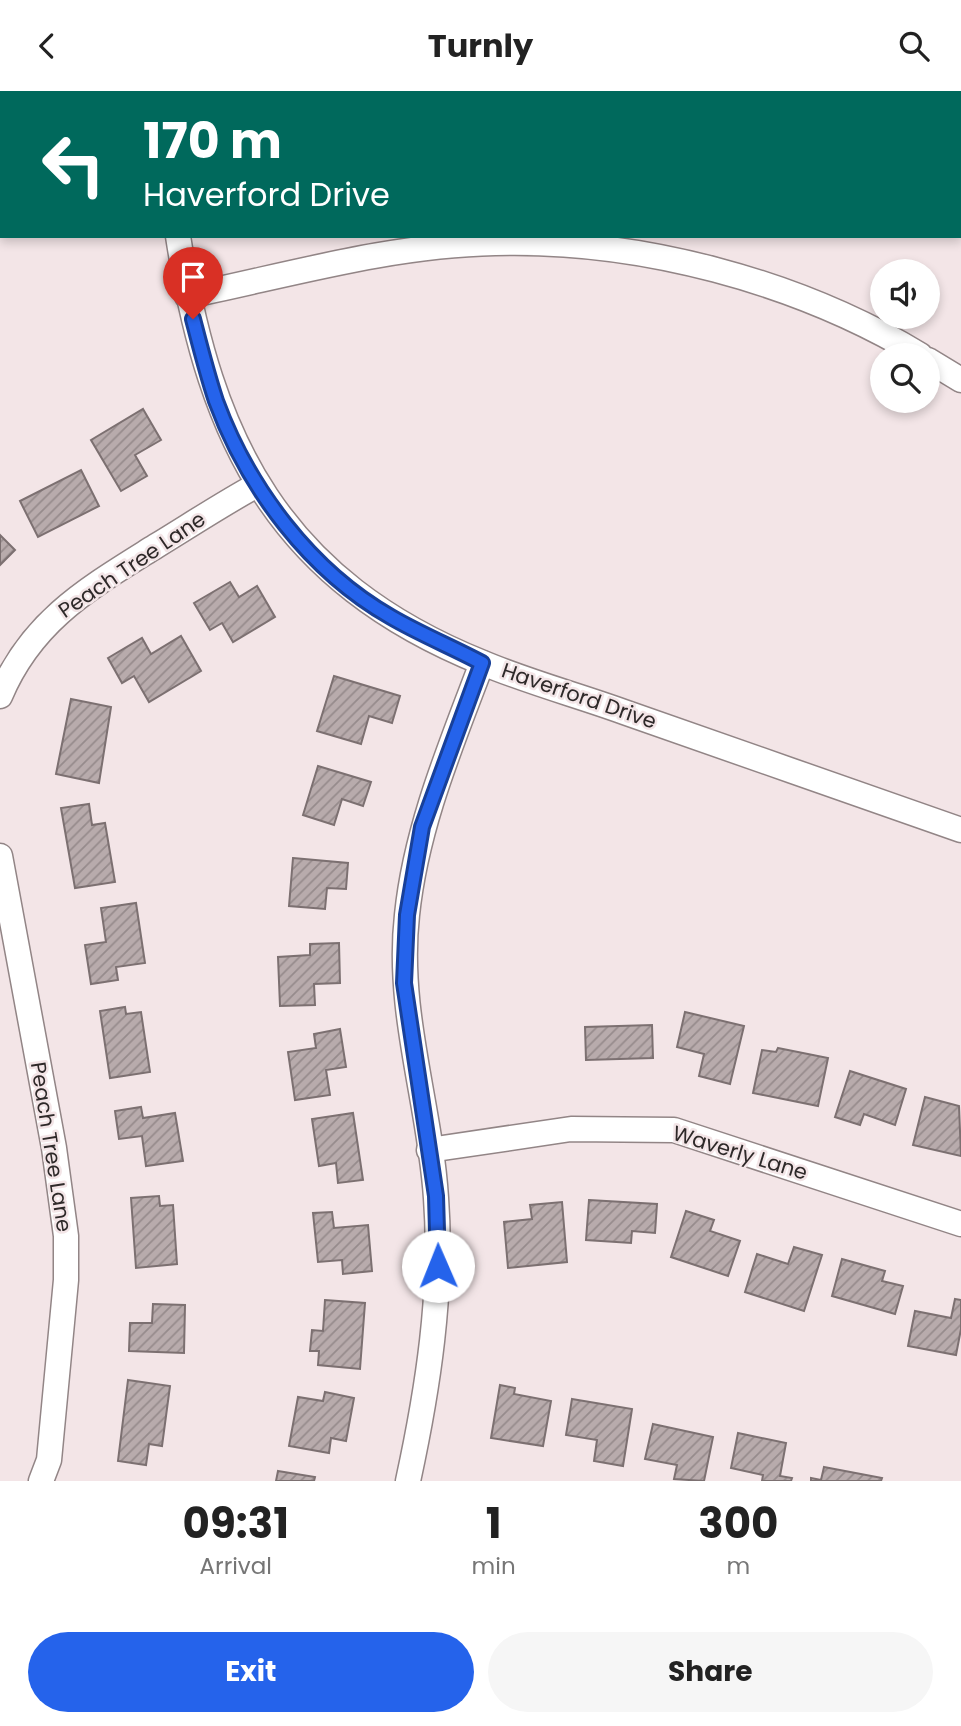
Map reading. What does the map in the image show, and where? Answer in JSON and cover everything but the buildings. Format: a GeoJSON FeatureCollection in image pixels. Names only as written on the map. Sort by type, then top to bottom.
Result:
{"type":"FeatureCollection","features":[{"type":"Feature","properties":{"kind":"street","name":"Haverford Drive"},"geometry":{"type":"LineString","coordinates":[[178,238],[187,296],[217,402],[257,485],[317,561],[359,596],[391,617],[482,663],[961,830]]}},
{"type":"Feature","properties":{"kind":"street"},"geometry":{"type":"LineString","coordinates":[[187,296],[341,262],[427,249],[495,243],[595,249],[703,267],[768,284],[826,307],[896,343]]}},
{"type":"Feature","properties":{"kind":"street"},"geometry":{"type":"LineString","coordinates":[[940,367],[961,380]]}},
{"type":"Feature","properties":{"kind":"street","name":"Peach Tree Lane"},"geometry":{"type":"LineString","coordinates":[[0,696],[13,668],[35,636],[73,599],[257,485]]}},
{"type":"Feature","properties":{"kind":"street"},"geometry":{"type":"LineString","coordinates":[[408,1481],[431,1342],[438,1266],[436,1196],[406,1004],[407,915],[422,827],[482,663]]}},
{"type":"Feature","properties":{"kind":"street","name":"Peach Tree Lane"},"geometry":{"type":"LineString","coordinates":[[0,856],[54,1148],[66,1237],[66,1280],[49,1460],[41,1481]]}},
{"type":"Feature","properties":{"kind":"street","name":"Waverly Lane"},"geometry":{"type":"LineString","coordinates":[[429,1150],[571,1129],[674,1130],[961,1224]]}},
{"type":"Feature","properties":{"kind":"route"},"geometry":{"type":"LineString","coordinates":[[193,319],[217,402],[257,485],[288,527],[317,561],[359,596],[391,617],[482,663],[422,827],[407,915],[404,983],[408,1025],[436,1196],[438,1266]]}}]}
